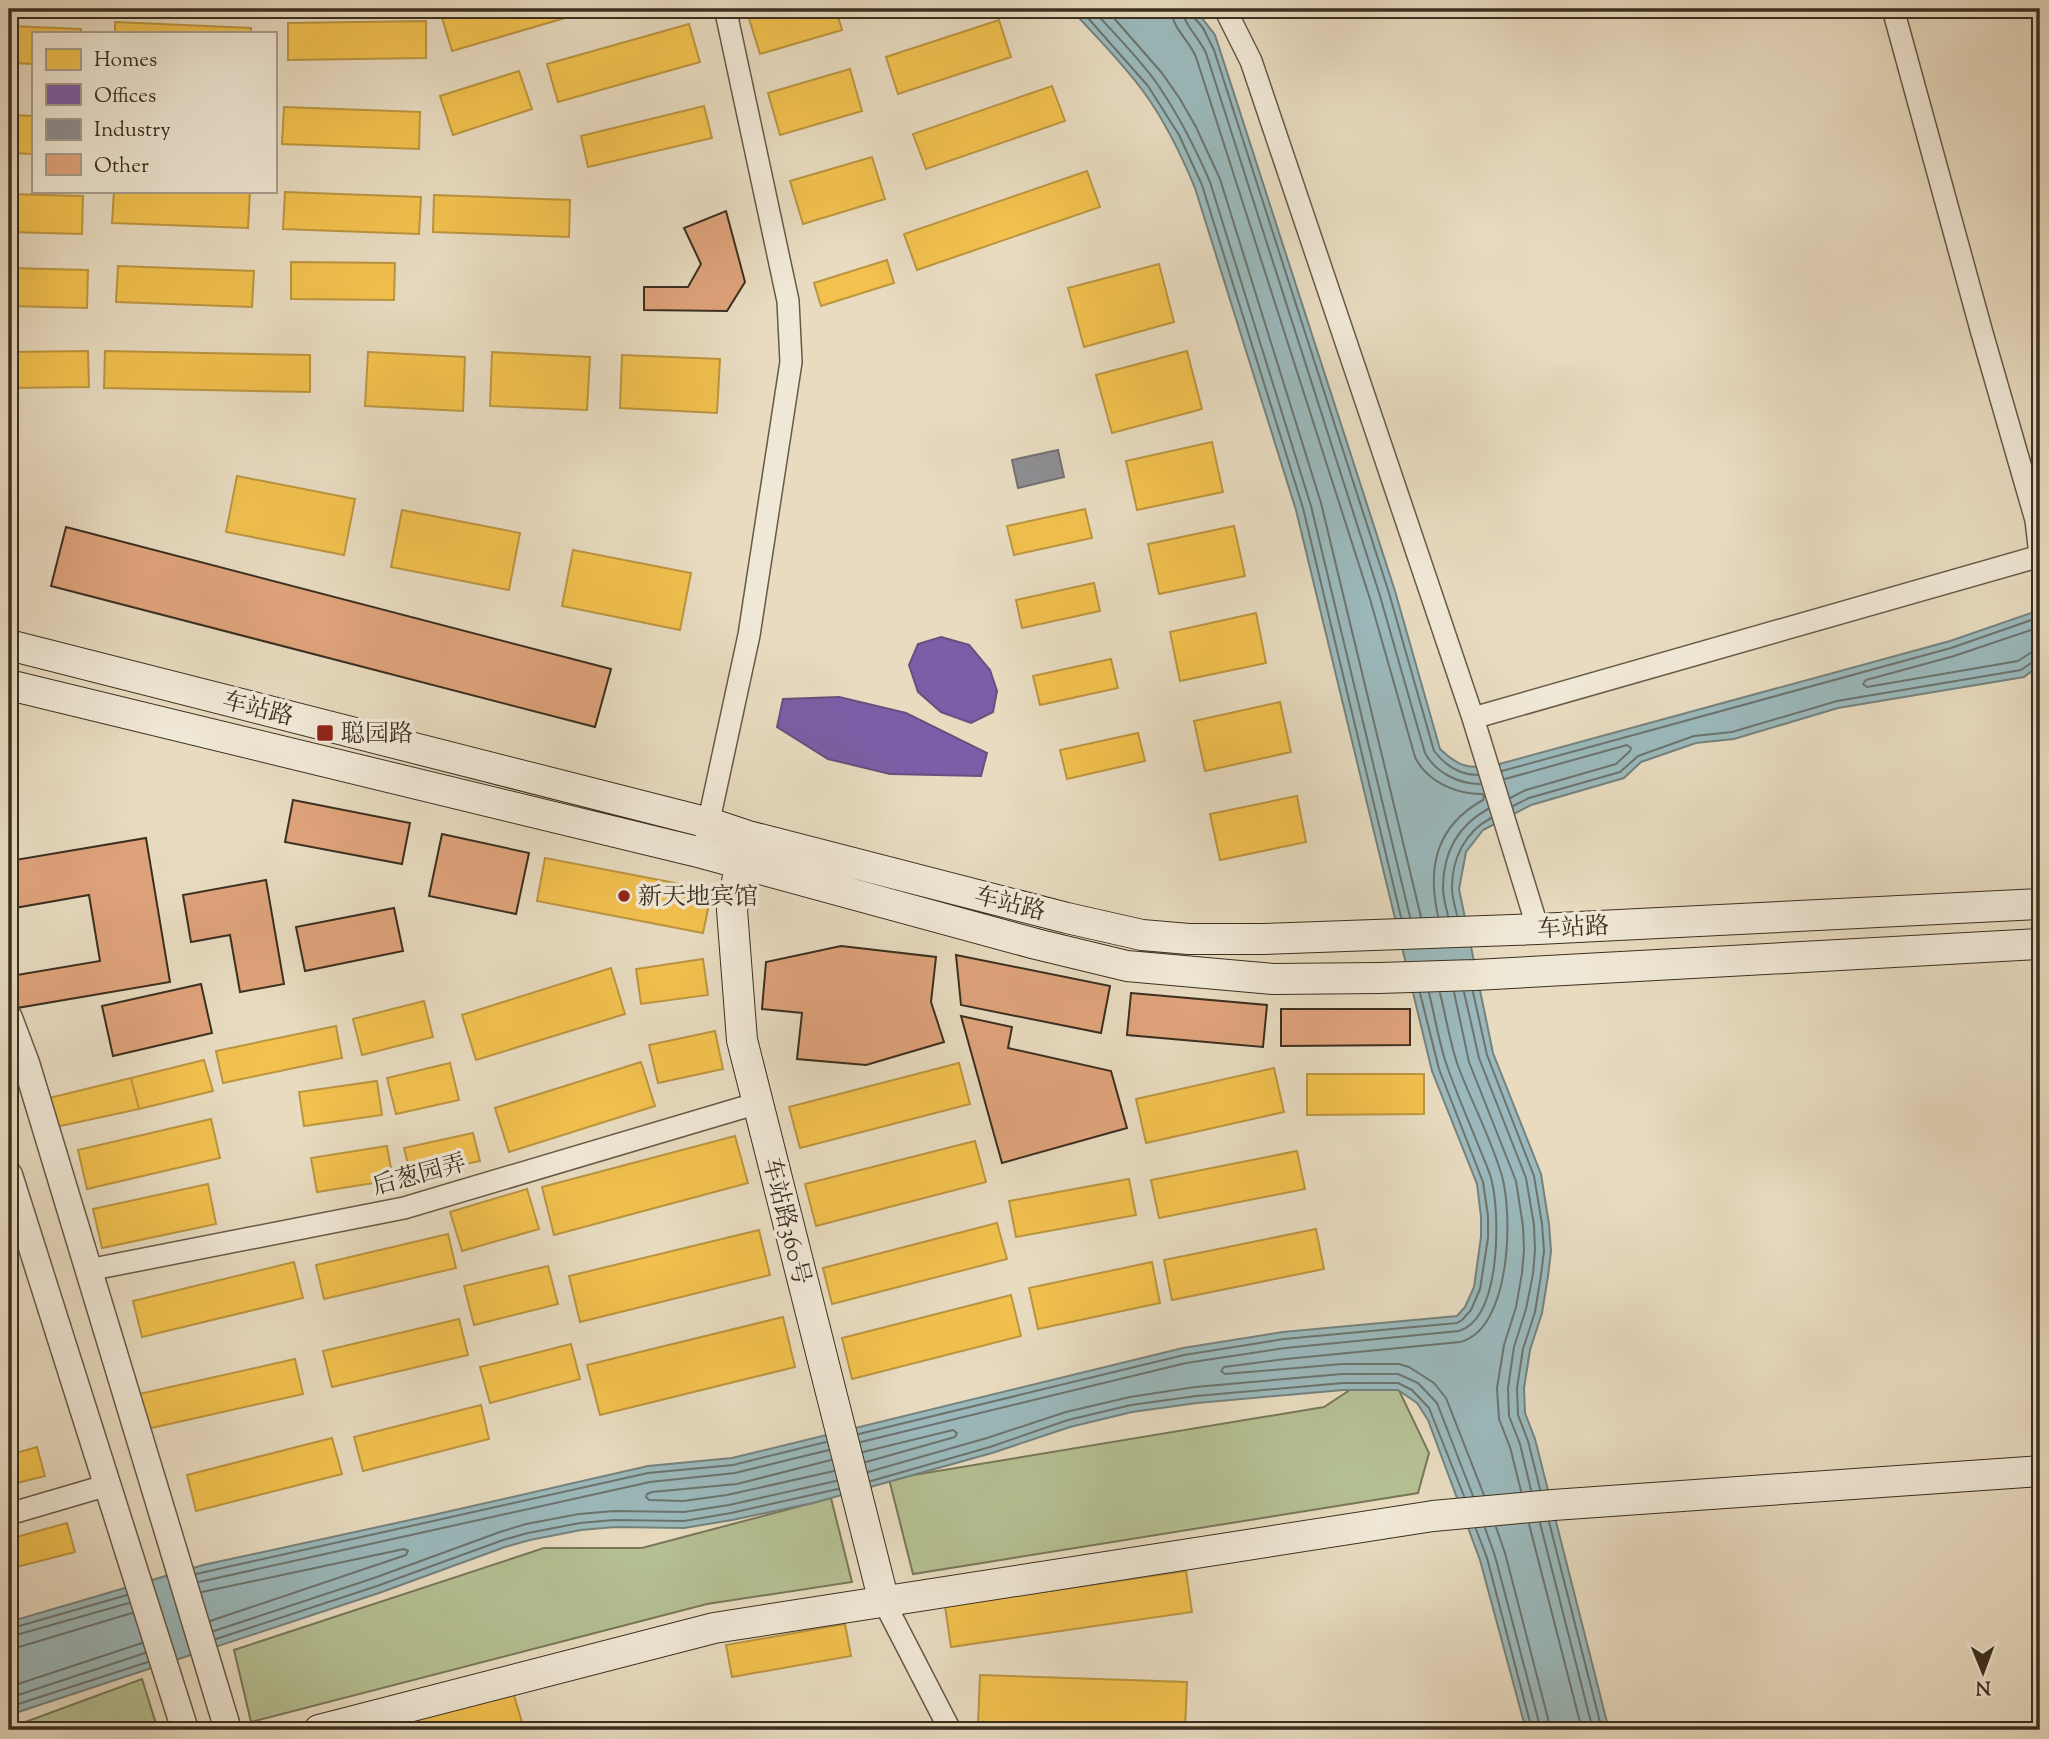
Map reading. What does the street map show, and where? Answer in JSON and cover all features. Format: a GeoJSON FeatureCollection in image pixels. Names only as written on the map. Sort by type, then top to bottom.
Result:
{"type":"FeatureCollection","features":[{"type":"Feature","properties":{"kind":"main road","name":"车站路"},"geometry":{"type":"LineString","coordinates":[[9,645],[709,823],[1067,918],[1143,934],[1189,939],[1263,939],[1538,929],[2040,904]]}},
{"type":"Feature","properties":{"kind":"main road","name":"车站路"},"geometry":{"type":"LineString","coordinates":[[9,685],[702,853],[1036,944],[1128,965],[1273,979],[1379,978],[2040,944]]}},
{"type":"Feature","properties":{"kind":"main road","name":"车站路360号"},"geometry":{"type":"LineString","coordinates":[[748,835],[732,910],[742,1040],[884,1602]]}},
{"type":"Feature","properties":{"kind":"main road"},"geometry":{"type":"LineString","coordinates":[[319,1730],[714,1628],[1433,1516],[2040,1471]]}},
{"type":"Feature","properties":{"kind":"street"},"geometry":{"type":"LineString","coordinates":[[702,853],[749,635],[791,362],[788,302],[727,17],[733,9]]}},
{"type":"Feature","properties":{"kind":"street"},"geometry":{"type":"LineString","coordinates":[[1225,9],[1251,61],[1473,718],[1538,929]]}},
{"type":"Feature","properties":{"kind":"street"},"geometry":{"type":"LineString","coordinates":[[1473,718],[2040,556],[2036,520],[1893,9]]}},
{"type":"Feature","properties":{"kind":"street"},"geometry":{"type":"LineString","coordinates":[[9,1018],[26,1063],[229,1730]]}},
{"type":"Feature","properties":{"kind":"street","name":"后葱园弄"},"geometry":{"type":"LineString","coordinates":[[88,1270],[404,1208],[758,1103]]}},
{"type":"Feature","properties":{"kind":"street"},"geometry":{"type":"LineString","coordinates":[[9,1175],[185,1730]]}},
{"type":"Feature","properties":{"kind":"street"},"geometry":{"type":"LineString","coordinates":[[9,1514],[108,1485]]}},
{"type":"Feature","properties":{"kind":"street"},"geometry":{"type":"LineString","coordinates":[[884,1602],[950,1730]]}},
{"type":"Feature","properties":{"kind":"green space"},"geometry":{"type":"Polygon","coordinates":[[[1362,1382],[1396,1384],[1429,1453],[1418,1493],[913,1574],[889,1479],[1324,1407],[1362,1382]]]}},
{"type":"Feature","properties":{"kind":"green space"},"geometry":{"type":"Polygon","coordinates":[[[831,1498],[852,1582],[707,1604],[251,1722],[234,1650],[544,1548],[642,1548],[831,1498]]]}},
{"type":"Feature","properties":{"kind":"green space"},"geometry":{"type":"Polygon","coordinates":[[[142,1679],[158,1730],[9,1730],[9,1728],[142,1679]]]}},
{"type":"Feature","properties":{"kind":"water"},"geometry":{"type":"Polygon","coordinates":[[[1071,9],[1195,9],[1215,35],[1395,591],[1440,749],[1452,759],[1463,765],[1492,766],[1950,641],[2040,610],[2040,665],[2024,677],[1838,708],[1734,739],[1696,743],[1641,762],[1624,778],[1531,805],[1483,830],[1466,852],[1459,889],[1493,1053],[1541,1174],[1549,1224],[1551,1251],[1548,1276],[1542,1313],[1530,1350],[1524,1388],[1525,1413],[1535,1439],[1609,1730],[1526,1730],[1480,1560],[1428,1420],[1417,1403],[1398,1390],[1343,1390],[1197,1403],[1132,1412],[1070,1427],[992,1453],[813,1503],[684,1528],[615,1527],[581,1530],[530,1540],[379,1593],[9,1715],[9,1622],[203,1565],[648,1466],[732,1458],[1183,1348],[1283,1332],[1457,1316],[1465,1307],[1474,1287],[1481,1237],[1477,1184],[1432,1071],[1296,510],[1195,188],[1184,163],[1143,91],[1071,9]]]}},
{"type":"Feature","properties":{"kind":"building: Homes"},"geometry":{"type":"Polygon","coordinates":[[[596,9],[452,51],[440,11],[596,9]]]}},
{"type":"Feature","properties":{"kind":"building: Homes"},"geometry":{"type":"Polygon","coordinates":[[[757,9],[836,9],[842,30],[760,54],[747,12],[757,9]]]}},
{"type":"Feature","properties":{"kind":"building: Homes"},"geometry":{"type":"Polygon","coordinates":[[[999,20],[1011,57],[898,94],[886,57],[999,20]]]}},
{"type":"Feature","properties":{"kind":"building: Homes"},"geometry":{"type":"Polygon","coordinates":[[[426,21],[426,58],[288,60],[288,23],[426,21]]]}},
{"type":"Feature","properties":{"kind":"building: Homes"},"geometry":{"type":"Polygon","coordinates":[[[115,22],[251,28],[251,32],[115,32],[115,22]]]}},
{"type":"Feature","properties":{"kind":"building: Homes"},"geometry":{"type":"Polygon","coordinates":[[[689,24],[700,62],[558,102],[547,64],[689,24]]]}},
{"type":"Feature","properties":{"kind":"building: Homes"},"geometry":{"type":"Polygon","coordinates":[[[9,26],[81,29],[81,32],[32,32],[32,64],[9,63],[9,26]]]}},
{"type":"Feature","properties":{"kind":"building: Homes"},"geometry":{"type":"Polygon","coordinates":[[[850,69],[862,111],[780,135],[768,93],[850,69]]]}},
{"type":"Feature","properties":{"kind":"building: Homes"},"geometry":{"type":"Polygon","coordinates":[[[519,71],[532,109],[453,135],[440,96],[519,71]]]}},
{"type":"Feature","properties":{"kind":"building: Homes"},"geometry":{"type":"Polygon","coordinates":[[[1052,86],[1065,121],[926,169],[913,134],[1052,86]]]}},
{"type":"Feature","properties":{"kind":"building: Homes"},"geometry":{"type":"Polygon","coordinates":[[[704,106],[712,138],[588,167],[581,136],[704,106]]]}},
{"type":"Feature","properties":{"kind":"building: Homes"},"geometry":{"type":"Polygon","coordinates":[[[284,107],[420,112],[419,149],[282,144],[284,107]]]}},
{"type":"Feature","properties":{"kind":"building: Homes"},"geometry":{"type":"Polygon","coordinates":[[[9,115],[32,116],[32,154],[9,153],[9,115]]]}},
{"type":"Feature","properties":{"kind":"building: Homes"},"geometry":{"type":"Polygon","coordinates":[[[872,157],[885,199],[803,224],[790,181],[872,157]]]}},
{"type":"Feature","properties":{"kind":"building: Homes"},"geometry":{"type":"Polygon","coordinates":[[[1087,171],[1100,207],[917,270],[904,234],[1087,171]]]}},
{"type":"Feature","properties":{"kind":"building: Homes"},"geometry":{"type":"Polygon","coordinates":[[[114,192],[250,192],[248,228],[112,223],[114,192]]]}},
{"type":"Feature","properties":{"kind":"building: Homes"},"geometry":{"type":"Polygon","coordinates":[[[285,192],[421,197],[419,234],[283,229],[285,192]]]}},
{"type":"Feature","properties":{"kind":"building: Homes"},"geometry":{"type":"Polygon","coordinates":[[[9,194],[83,196],[82,234],[9,232],[9,194]]]}},
{"type":"Feature","properties":{"kind":"building: Homes"},"geometry":{"type":"Polygon","coordinates":[[[434,195],[570,200],[569,237],[433,232],[434,195]]]}},
{"type":"Feature","properties":{"kind":"building: Homes"},"geometry":{"type":"Polygon","coordinates":[[[887,260],[894,283],[821,306],[814,283],[887,260]]]}},
{"type":"Feature","properties":{"kind":"building: Homes"},"geometry":{"type":"Polygon","coordinates":[[[291,262],[395,263],[394,300],[291,299],[291,262]]]}},
{"type":"Feature","properties":{"kind":"building: Homes"},"geometry":{"type":"Polygon","coordinates":[[[1159,264],[1174,322],[1084,347],[1068,288],[1159,264]]]}},
{"type":"Feature","properties":{"kind":"building: Homes"},"geometry":{"type":"Polygon","coordinates":[[[118,266],[254,271],[252,307],[116,302],[118,266]]]}},
{"type":"Feature","properties":{"kind":"building: Homes"},"geometry":{"type":"Polygon","coordinates":[[[9,268],[88,270],[87,308],[9,306],[9,268]]]}},
{"type":"Feature","properties":{"kind":"building: Homes"},"geometry":{"type":"Polygon","coordinates":[[[88,351],[89,387],[9,388],[9,352],[88,351]]]}},
{"type":"Feature","properties":{"kind":"building: Homes"},"geometry":{"type":"Polygon","coordinates":[[[105,351],[310,355],[310,392],[104,388],[105,351]]]}},
{"type":"Feature","properties":{"kind":"building: Homes"},"geometry":{"type":"Polygon","coordinates":[[[1187,351],[1202,409],[1112,433],[1096,375],[1187,351]]]}},
{"type":"Feature","properties":{"kind":"building: Homes"},"geometry":{"type":"Polygon","coordinates":[[[368,352],[465,357],[463,411],[365,406],[368,352]]]}},
{"type":"Feature","properties":{"kind":"building: Homes"},"geometry":{"type":"Polygon","coordinates":[[[492,352],[590,357],[587,410],[490,406],[492,352]]]}},
{"type":"Feature","properties":{"kind":"building: Homes"},"geometry":{"type":"Polygon","coordinates":[[[622,355],[720,359],[717,413],[620,408],[622,355]]]}},
{"type":"Feature","properties":{"kind":"building: Homes"},"geometry":{"type":"Polygon","coordinates":[[[1212,442],[1223,492],[1137,510],[1126,461],[1212,442]]]}},
{"type":"Feature","properties":{"kind":"building: Homes"},"geometry":{"type":"Polygon","coordinates":[[[237,476],[355,499],[344,555],[226,532],[237,476]]]}},
{"type":"Feature","properties":{"kind":"building: Homes"},"geometry":{"type":"Polygon","coordinates":[[[1085,509],[1092,538],[1014,555],[1007,526],[1085,509]]]}},
{"type":"Feature","properties":{"kind":"building: Homes"},"geometry":{"type":"Polygon","coordinates":[[[402,510],[520,533],[509,590],[391,567],[402,510]]]}},
{"type":"Feature","properties":{"kind":"building: Homes"},"geometry":{"type":"Polygon","coordinates":[[[1234,526],[1245,576],[1159,594],[1148,544],[1234,526]]]}},
{"type":"Feature","properties":{"kind":"building: Homes"},"geometry":{"type":"Polygon","coordinates":[[[573,550],[691,573],[680,630],[562,606],[573,550]]]}},
{"type":"Feature","properties":{"kind":"building: Homes"},"geometry":{"type":"Polygon","coordinates":[[[1094,583],[1100,611],[1022,628],[1016,600],[1094,583]]]}},
{"type":"Feature","properties":{"kind":"building: Homes"},"geometry":{"type":"Polygon","coordinates":[[[1256,613],[1266,663],[1180,681],[1170,632],[1256,613]]]}},
{"type":"Feature","properties":{"kind":"building: Homes"},"geometry":{"type":"Polygon","coordinates":[[[1111,659],[1118,688],[1040,705],[1033,676],[1111,659]]]}},
{"type":"Feature","properties":{"kind":"building: Homes"},"geometry":{"type":"Polygon","coordinates":[[[1280,702],[1291,752],[1205,771],[1194,721],[1280,702]]]}},
{"type":"Feature","properties":{"kind":"building: Homes"},"geometry":{"type":"Polygon","coordinates":[[[1138,733],[1145,761],[1067,779],[1060,750],[1138,733]]]}},
{"type":"Feature","properties":{"kind":"building: Homes"},"geometry":{"type":"Polygon","coordinates":[[[1297,796],[1306,842],[1220,860],[1210,814],[1297,796]]]}},
{"type":"Feature","properties":{"kind":"building: Homes","name":"新天地宾馆"},"geometry":{"type":"Polygon","coordinates":[[[545,858],[712,890],[703,933],[537,901],[545,858]]]}},
{"type":"Feature","properties":{"kind":"building: Homes"},"geometry":{"type":"Polygon","coordinates":[[[703,959],[708,995],[641,1004],[636,969],[703,959]]]}},
{"type":"Feature","properties":{"kind":"building: Homes"},"geometry":{"type":"Polygon","coordinates":[[[611,968],[625,1014],[476,1060],[462,1015],[611,968]]]}},
{"type":"Feature","properties":{"kind":"building: Homes"},"geometry":{"type":"Polygon","coordinates":[[[424,1001],[433,1037],[362,1055],[353,1019],[424,1001]]]}},
{"type":"Feature","properties":{"kind":"building: Homes"},"geometry":{"type":"Polygon","coordinates":[[[336,1026],[342,1058],[223,1083],[216,1051],[336,1026]]]}},
{"type":"Feature","properties":{"kind":"building: Homes"},"geometry":{"type":"Polygon","coordinates":[[[715,1031],[723,1069],[658,1083],[649,1045],[715,1031]]]}},
{"type":"Feature","properties":{"kind":"building: Homes"},"geometry":{"type":"Polygon","coordinates":[[[204,1060],[213,1091],[139,1109],[131,1078],[204,1060]]]}},
{"type":"Feature","properties":{"kind":"building: Homes"},"geometry":{"type":"Polygon","coordinates":[[[641,1062],[655,1106],[509,1152],[495,1108],[641,1062]]]}},
{"type":"Feature","properties":{"kind":"building: Homes"},"geometry":{"type":"Polygon","coordinates":[[[450,1063],[459,1100],[396,1114],[387,1078],[450,1063]]]}},
{"type":"Feature","properties":{"kind":"building: Homes"},"geometry":{"type":"Polygon","coordinates":[[[959,1063],[970,1104],[800,1148],[789,1107],[959,1063]]]}},
{"type":"Feature","properties":{"kind":"building: Homes"},"geometry":{"type":"Polygon","coordinates":[[[1274,1068],[1284,1112],[1146,1143],[1136,1099],[1274,1068]]]}},
{"type":"Feature","properties":{"kind":"building: Homes"},"geometry":{"type":"Polygon","coordinates":[[[1307,1074],[1424,1074],[1424,1114],[1307,1115],[1307,1074]]]}},
{"type":"Feature","properties":{"kind":"building: Homes"},"geometry":{"type":"Polygon","coordinates":[[[131,1078],[139,1109],[51,1128],[45,1099],[131,1078]]]}},
{"type":"Feature","properties":{"kind":"building: Homes"},"geometry":{"type":"Polygon","coordinates":[[[377,1081],[382,1115],[304,1126],[299,1092],[377,1081]]]}},
{"type":"Feature","properties":{"kind":"building: Homes"},"geometry":{"type":"Polygon","coordinates":[[[211,1119],[220,1158],[87,1189],[78,1150],[211,1119]]]}},
{"type":"Feature","properties":{"kind":"building: Homes"},"geometry":{"type":"Polygon","coordinates":[[[473,1133],[480,1161],[411,1176],[404,1148],[473,1133]]]}},
{"type":"Feature","properties":{"kind":"building: Homes"},"geometry":{"type":"Polygon","coordinates":[[[735,1136],[748,1183],[554,1235],[542,1187],[735,1136]]]}},
{"type":"Feature","properties":{"kind":"building: Homes"},"geometry":{"type":"Polygon","coordinates":[[[975,1141],[986,1182],[816,1226],[805,1184],[975,1141]]]}},
{"type":"Feature","properties":{"kind":"building: Homes"},"geometry":{"type":"Polygon","coordinates":[[[387,1146],[393,1180],[317,1192],[311,1158],[387,1146]]]}},
{"type":"Feature","properties":{"kind":"building: Homes"},"geometry":{"type":"Polygon","coordinates":[[[1297,1151],[1305,1189],[1159,1218],[1151,1180],[1297,1151]]]}},
{"type":"Feature","properties":{"kind":"building: Homes"},"geometry":{"type":"Polygon","coordinates":[[[1129,1179],[1136,1215],[1016,1237],[1009,1201],[1129,1179]]]}},
{"type":"Feature","properties":{"kind":"building: Homes"},"geometry":{"type":"Polygon","coordinates":[[[208,1184],[216,1224],[102,1248],[93,1209],[208,1184]]]}},
{"type":"Feature","properties":{"kind":"building: Homes"},"geometry":{"type":"Polygon","coordinates":[[[527,1189],[539,1229],[462,1251],[450,1212],[527,1189]]]}},
{"type":"Feature","properties":{"kind":"building: Homes"},"geometry":{"type":"Polygon","coordinates":[[[997,1223],[1007,1259],[832,1304],[823,1268],[997,1223]]]}},
{"type":"Feature","properties":{"kind":"building: Homes"},"geometry":{"type":"Polygon","coordinates":[[[1316,1229],[1324,1269],[1172,1300],[1164,1260],[1316,1229]]]}},
{"type":"Feature","properties":{"kind":"building: Homes"},"geometry":{"type":"Polygon","coordinates":[[[759,1230],[770,1275],[580,1322],[569,1276],[759,1230]]]}},
{"type":"Feature","properties":{"kind":"building: Homes"},"geometry":{"type":"Polygon","coordinates":[[[448,1234],[456,1268],[324,1299],[316,1265],[448,1234]]]}},
{"type":"Feature","properties":{"kind":"building: Homes"},"geometry":{"type":"Polygon","coordinates":[[[294,1262],[303,1298],[142,1337],[133,1301],[294,1262]]]}},
{"type":"Feature","properties":{"kind":"building: Homes"},"geometry":{"type":"Polygon","coordinates":[[[1152,1262],[1160,1303],[1038,1329],[1029,1288],[1152,1262]]]}},
{"type":"Feature","properties":{"kind":"building: Homes"},"geometry":{"type":"Polygon","coordinates":[[[548,1266],[558,1304],[474,1325],[464,1286],[548,1266]]]}},
{"type":"Feature","properties":{"kind":"building: Homes"},"geometry":{"type":"Polygon","coordinates":[[[1011,1295],[1021,1336],[852,1379],[842,1338],[1011,1295]]]}},
{"type":"Feature","properties":{"kind":"building: Homes"},"geometry":{"type":"Polygon","coordinates":[[[783,1317],[795,1367],[600,1415],[587,1365],[783,1317]]]}},
{"type":"Feature","properties":{"kind":"building: Homes"},"geometry":{"type":"Polygon","coordinates":[[[459,1319],[468,1355],[332,1387],[323,1351],[459,1319]]]}},
{"type":"Feature","properties":{"kind":"building: Homes"},"geometry":{"type":"Polygon","coordinates":[[[571,1344],[580,1379],[490,1403],[480,1367],[571,1344]]]}},
{"type":"Feature","properties":{"kind":"building: Homes"},"geometry":{"type":"Polygon","coordinates":[[[295,1359],[303,1394],[147,1429],[139,1394],[295,1359]]]}},
{"type":"Feature","properties":{"kind":"building: Homes"},"geometry":{"type":"Polygon","coordinates":[[[481,1405],[489,1439],[363,1471],[354,1437],[481,1405]]]}},
{"type":"Feature","properties":{"kind":"building: Homes"},"geometry":{"type":"Polygon","coordinates":[[[332,1438],[342,1474],[196,1511],[187,1475],[332,1438]]]}},
{"type":"Feature","properties":{"kind":"building: Homes"},"geometry":{"type":"Polygon","coordinates":[[[37,1447],[45,1476],[9,1485],[9,1455],[37,1447]]]}},
{"type":"Feature","properties":{"kind":"building: Homes"},"geometry":{"type":"Polygon","coordinates":[[[67,1523],[75,1552],[9,1569],[9,1539],[67,1523]]]}},
{"type":"Feature","properties":{"kind":"building: Homes"},"geometry":{"type":"Polygon","coordinates":[[[1186,1571],[1192,1612],[951,1647],[945,1606],[1186,1571]]]}},
{"type":"Feature","properties":{"kind":"building: Homes"},"geometry":{"type":"Polygon","coordinates":[[[845,1624],[851,1656],[732,1677],[726,1645],[845,1624]]]}},
{"type":"Feature","properties":{"kind":"building: Homes"},"geometry":{"type":"Polygon","coordinates":[[[980,1675],[1187,1682],[1185,1730],[978,1724],[980,1675]]]}},
{"type":"Feature","properties":{"kind":"building: Homes"},"geometry":{"type":"Polygon","coordinates":[[[513,1692],[524,1729],[391,1730],[390,1726],[513,1692]]]}},
{"type":"Feature","properties":{"kind":"building: Offices"},"geometry":{"type":"Polygon","coordinates":[[[941,637],[969,645],[990,670],[997,691],[993,712],[971,723],[941,712],[918,692],[909,665],[918,644],[941,637]]]}},
{"type":"Feature","properties":{"kind":"building: Offices"},"geometry":{"type":"Polygon","coordinates":[[[839,697],[906,713],[987,753],[981,776],[890,774],[828,759],[777,727],[783,699],[839,697]]]}},
{"type":"Feature","properties":{"kind":"building: Industry"},"geometry":{"type":"Polygon","coordinates":[[[1058,450],[1064,477],[1018,488],[1012,460],[1058,450]]]}},
{"type":"Feature","properties":{"kind":"building: Other"},"geometry":{"type":"Polygon","coordinates":[[[726,211],[745,282],[727,311],[644,310],[644,287],[688,287],[701,264],[684,228],[726,211]]]}},
{"type":"Feature","properties":{"kind":"building: Other"},"geometry":{"type":"Polygon","coordinates":[[[66,527],[611,669],[595,727],[51,586],[66,527]]]}},
{"type":"Feature","properties":{"kind":"building: Other"},"geometry":{"type":"Polygon","coordinates":[[[293,800],[410,823],[402,864],[285,842],[293,800]]]}},
{"type":"Feature","properties":{"kind":"building: Other"},"geometry":{"type":"Polygon","coordinates":[[[442,834],[529,853],[516,914],[429,896],[442,834]]]}},
{"type":"Feature","properties":{"kind":"building: Other"},"geometry":{"type":"Polygon","coordinates":[[[146,838],[170,982],[17,1008],[11,976],[100,961],[89,895],[9,909],[9,861],[146,838]]]}},
{"type":"Feature","properties":{"kind":"building: Other"},"geometry":{"type":"Polygon","coordinates":[[[266,880],[284,984],[240,992],[230,935],[191,942],[183,895],[266,880]]]}},
{"type":"Feature","properties":{"kind":"building: Other"},"geometry":{"type":"Polygon","coordinates":[[[394,908],[403,951],[305,971],[296,927],[394,908]]]}},
{"type":"Feature","properties":{"kind":"building: Other"},"geometry":{"type":"Polygon","coordinates":[[[841,946],[936,957],[931,1002],[944,1042],[866,1065],[797,1059],[802,1013],[762,1009],[766,962],[841,946]]]}},
{"type":"Feature","properties":{"kind":"building: Other"},"geometry":{"type":"Polygon","coordinates":[[[956,955],[1110,986],[1101,1033],[961,1005],[956,955]]]}},
{"type":"Feature","properties":{"kind":"building: Other"},"geometry":{"type":"Polygon","coordinates":[[[201,984],[212,1033],[113,1056],[102,1006],[201,984]]]}},
{"type":"Feature","properties":{"kind":"building: Other"},"geometry":{"type":"Polygon","coordinates":[[[1131,993],[1267,1005],[1263,1047],[1127,1035],[1131,993]]]}},
{"type":"Feature","properties":{"kind":"building: Other"},"geometry":{"type":"Polygon","coordinates":[[[1281,1009],[1410,1009],[1410,1045],[1281,1046],[1281,1009]]]}},
{"type":"Feature","properties":{"kind":"building: Other"},"geometry":{"type":"Polygon","coordinates":[[[961,1016],[1012,1027],[1008,1048],[1111,1071],[1127,1128],[1002,1163],[961,1016]]]}},
{"type":"Feature","properties":{"kind":"place","name":"聪园路"},"geometry":{"type":"Point","coordinates":[325,733]}},
{"type":"Feature","properties":{"kind":"place","name":"新天地宾馆"},"geometry":{"type":"Point","coordinates":[624,896]}}]}
